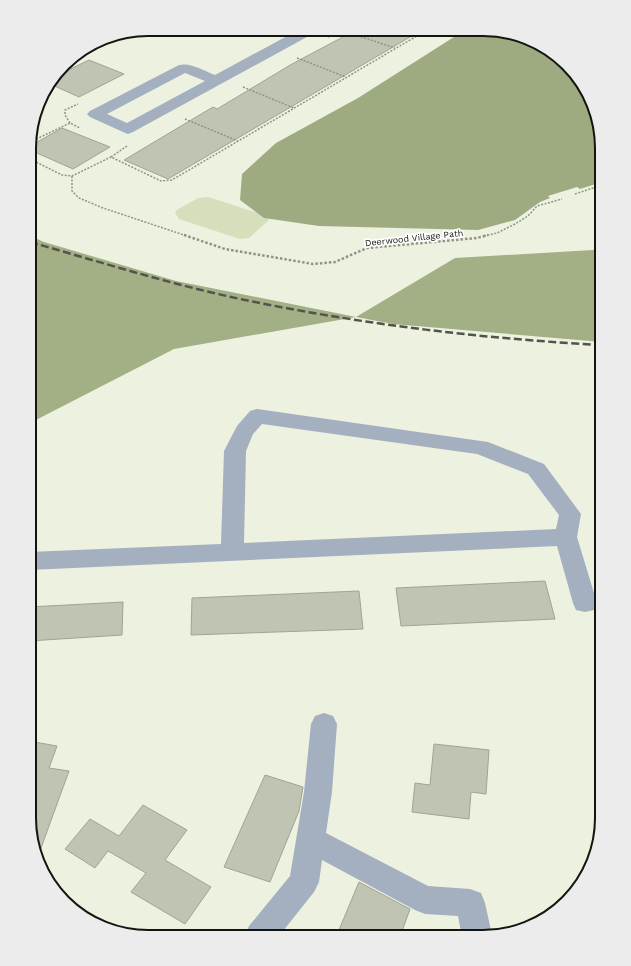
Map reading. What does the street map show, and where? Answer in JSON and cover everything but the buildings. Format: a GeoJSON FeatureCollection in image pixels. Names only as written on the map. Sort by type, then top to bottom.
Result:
{"type":"FeatureCollection","features":[{"type":"Feature","properties":{"kind":"street"},"geometry":{"type":"LineString","coordinates":[[217,81],[184,68],[95,114],[128,128],[217,81],[300,36]]}},
{"type":"Feature","properties":{"kind":"street"},"geometry":{"type":"LineString","coordinates":[[232,552],[235,451],[244,430],[257,416],[480,447],[536,470],[570,514],[566,537],[585,603]]}},
{"type":"Feature","properties":{"kind":"street"},"geometry":{"type":"LineString","coordinates":[[36,561],[566,537]]}},
{"type":"Feature","properties":{"kind":"street"},"geometry":{"type":"LineString","coordinates":[[265,930],[304,882],[318,792],[324,724]]}},
{"type":"Feature","properties":{"kind":"street"},"geometry":{"type":"LineString","coordinates":[[310,839],[424,900],[470,902],[476,930]]}},
{"type":"Feature","properties":{"kind":"path"},"geometry":{"type":"LineString","coordinates":[[358,36],[395,49]]}},
{"type":"Feature","properties":{"kind":"path"},"geometry":{"type":"LineString","coordinates":[[111,157],[161,181],[172,180],[417,36]]}},
{"type":"Feature","properties":{"kind":"path"},"geometry":{"type":"LineString","coordinates":[[292,56],[347,77]]}},
{"type":"Feature","properties":{"kind":"path"},"geometry":{"type":"LineString","coordinates":[[241,85],[239,86],[294,108]]}},
{"type":"Feature","properties":{"kind":"path"},"geometry":{"type":"LineString","coordinates":[[181,117],[238,141]]}},
{"type":"Feature","properties":{"kind":"path"},"geometry":{"type":"LineString","coordinates":[[37,139],[70,123],[83,129]]}},
{"type":"Feature","properties":{"kind":"path"},"geometry":{"type":"LineString","coordinates":[[118,144],[125,147]]}},
{"type":"Feature","properties":{"kind":"path"},"geometry":{"type":"LineString","coordinates":[[36,162],[62,175],[72,176],[111,157],[132,144]]}},
{"type":"Feature","properties":{"kind":"path","name":"Deerwood Village Path"},"geometry":{"type":"LineString","coordinates":[[72,176],[72,191],[79,198],[103,208],[224,248],[313,264],[335,262],[367,248],[477,238],[497,233],[528,216],[537,206],[562,199]]}},
{"type":"Feature","properties":{"kind":"path"},"geometry":{"type":"LineString","coordinates":[[575,194],[595,187]]}},
{"type":"Feature","properties":{"kind":"shaded area"},"geometry":{"type":"Polygon","coordinates":[[[456,36],[498,37],[526,45],[551,59],[572,80],[580,92],[593,126],[595,148],[595,184],[580,189],[577,187],[548,196],[550,198],[540,202],[515,220],[478,230],[319,226],[264,218],[240,200],[242,174],[276,143],[358,98],[456,36]]]}},
{"type":"Feature","properties":{"kind":"shaded area"},"geometry":{"type":"Polygon","coordinates":[[[208,197],[264,215],[269,220],[249,238],[240,239],[179,219],[175,213],[177,210],[198,198],[208,197]]]}},
{"type":"Feature","properties":{"kind":"shaded area"},"geometry":{"type":"Polygon","coordinates":[[[36,239],[176,281],[356,317],[174,349],[36,420],[36,239]]]}},
{"type":"Feature","properties":{"kind":"shaded area"},"geometry":{"type":"Polygon","coordinates":[[[595,249],[595,341],[393,324],[356,317],[455,258],[595,249]]]}},
{"type":"Feature","properties":{"kind":"railway"},"geometry":{"type":"LineString","coordinates":[[36,244],[198,289],[255,302],[341,318],[471,335],[595,345]]}}]}
